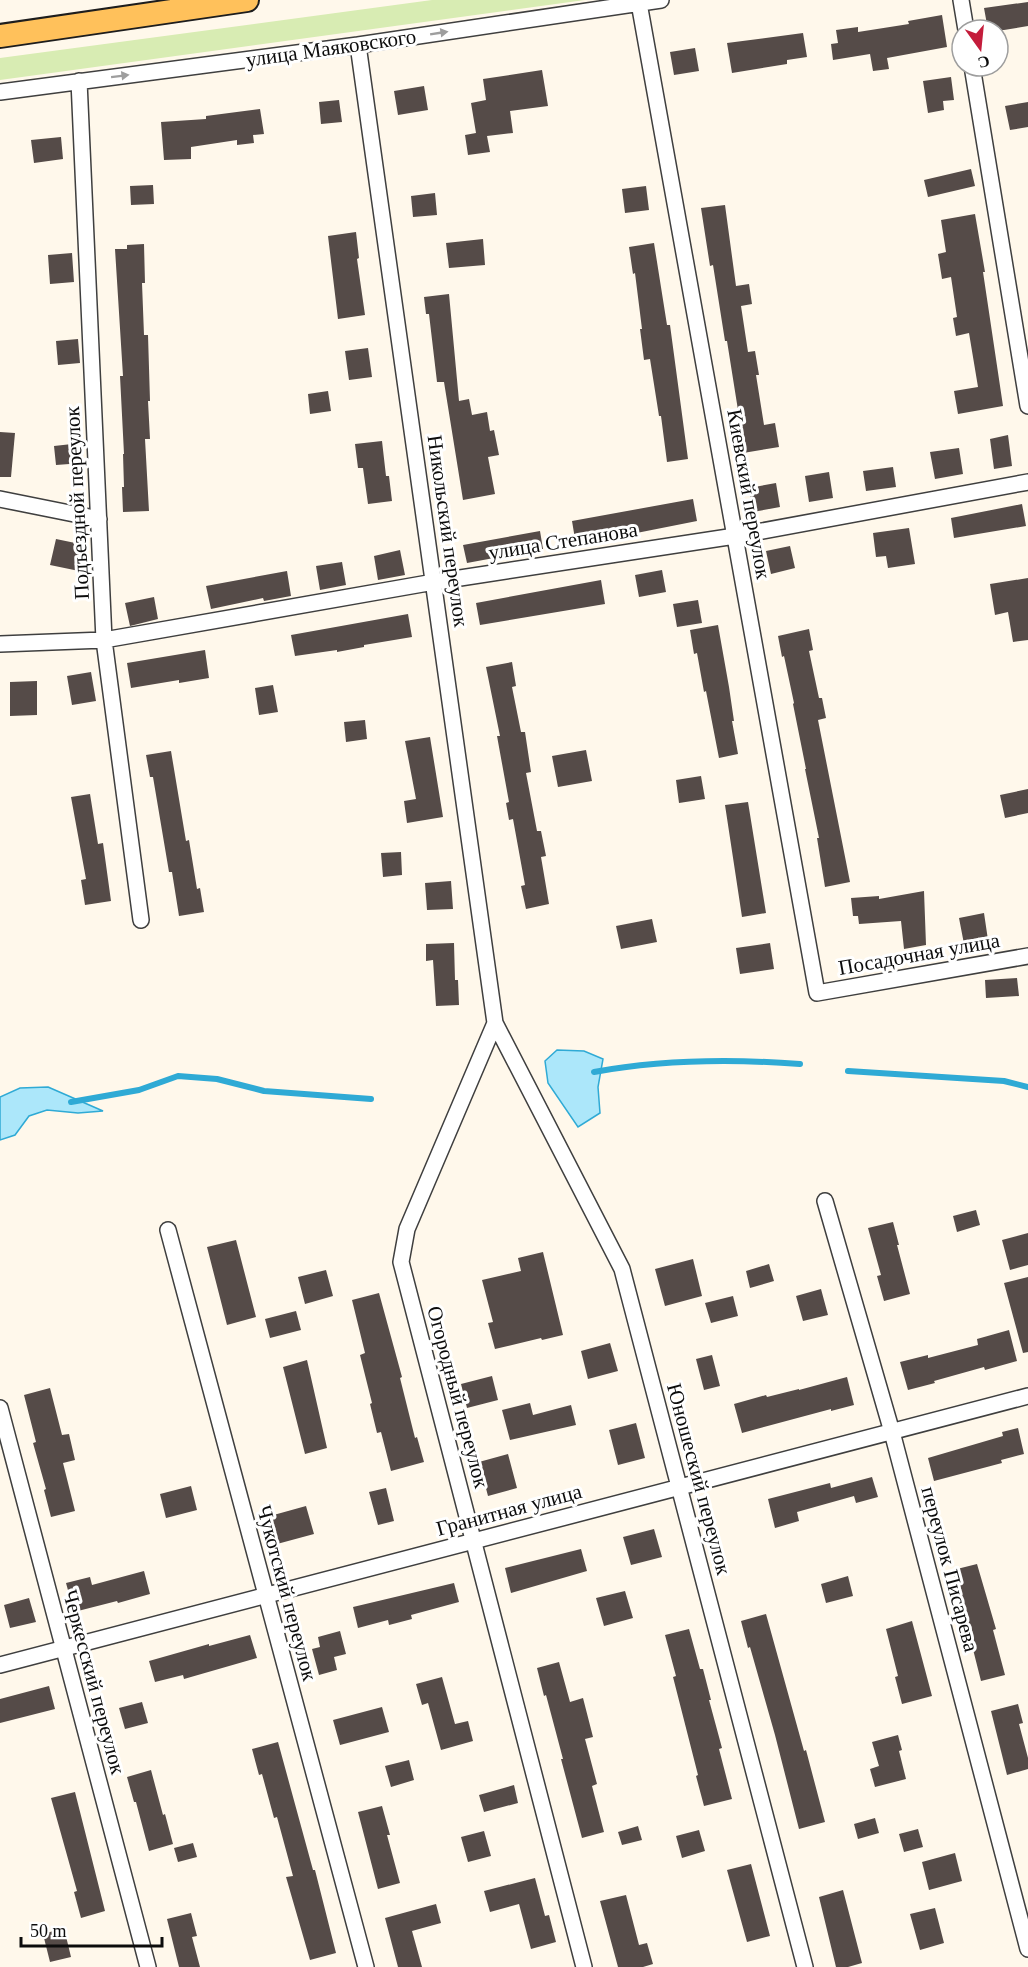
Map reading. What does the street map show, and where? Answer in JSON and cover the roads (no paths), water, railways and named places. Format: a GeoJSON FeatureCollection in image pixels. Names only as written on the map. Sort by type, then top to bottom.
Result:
{"type":"FeatureCollection","features":[{"type":"Feature","properties":{"kind":"main road"},"geometry":{"type":"LineString","coordinates":[[0,36],[146,7],[247,0]]}},
{"type":"Feature","properties":{"kind":"street","name":"улица Маяковского"},"geometry":{"type":"LineString","coordinates":[[0,92],[358,45],[662,0]]}},
{"type":"Feature","properties":{"kind":"street"},"geometry":{"type":"LineString","coordinates":[[961,0],[964,18]]}},
{"type":"Feature","properties":{"kind":"street","name":"Киевский переулок"},"geometry":{"type":"LineString","coordinates":[[639,3],[817,993]]}},
{"type":"Feature","properties":{"kind":"street","name":"Никольский переулок"},"geometry":{"type":"LineString","coordinates":[[358,45],[495,1023]]}},
{"type":"Feature","properties":{"kind":"street"},"geometry":{"type":"LineString","coordinates":[[974,78],[1028,406]]}},
{"type":"Feature","properties":{"kind":"street","name":"Подъездной переулок"},"geometry":{"type":"LineString","coordinates":[[79,81],[104,640],[141,920]]}},
{"type":"Feature","properties":{"kind":"street","name":"улица Степанова"},"geometry":{"type":"LineString","coordinates":[[104,640],[434,582],[735,536],[1028,482]]}},
{"type":"Feature","properties":{"kind":"street"},"geometry":{"type":"LineString","coordinates":[[0,499],[99,519]]}},
{"type":"Feature","properties":{"kind":"street"},"geometry":{"type":"LineString","coordinates":[[0,644],[104,640]]}},
{"type":"Feature","properties":{"kind":"street","name":"Посадочная улица"},"geometry":{"type":"LineString","coordinates":[[817,993],[1028,956]]}},
{"type":"Feature","properties":{"kind":"street","name":"Юношеский переулок"},"geometry":{"type":"LineString","coordinates":[[495,1023],[621,1269],[805,1967]]}},
{"type":"Feature","properties":{"kind":"street","name":"Огородный переулок"},"geometry":{"type":"LineString","coordinates":[[495,1023],[407,1229],[401,1262],[584,1967]]}},
{"type":"Feature","properties":{"kind":"street","name":"переулок Писарева"},"geometry":{"type":"LineString","coordinates":[[825,1201],[892,1432],[1028,1949]]}},
{"type":"Feature","properties":{"kind":"street","name":"Чукотский переулок"},"geometry":{"type":"LineString","coordinates":[[168,1230],[366,1967]]}},
{"type":"Feature","properties":{"kind":"street","name":"Гранитная улица"},"geometry":{"type":"LineString","coordinates":[[0,1665],[1028,1396]]}},
{"type":"Feature","properties":{"kind":"street","name":"Черкесский переулок"},"geometry":{"type":"LineString","coordinates":[[0,1408],[148,1967]]}},
{"type":"Feature","properties":{"kind":"water"},"geometry":{"type":"Polygon","coordinates":[[[557,1050],[584,1051],[603,1059],[598,1087],[600,1113],[578,1127],[548,1083],[545,1061],[557,1050]]]}},
{"type":"Feature","properties":{"kind":"water"},"geometry":{"type":"Polygon","coordinates":[[[48,1087],[103,1111],[78,1113],[47,1110],[29,1116],[15,1135],[0,1140],[0,1097],[20,1088],[48,1087]]]}},
{"type":"Feature","properties":{"kind":"waterway"},"geometry":{"type":"LineString","coordinates":[[594,1072],[644,1065],[696,1062],[749,1061],[800,1064]]}},
{"type":"Feature","properties":{"kind":"waterway"},"geometry":{"type":"LineString","coordinates":[[848,1071],[1004,1081],[1028,1087]]}},
{"type":"Feature","properties":{"kind":"waterway"},"geometry":{"type":"LineString","coordinates":[[71,1102],[139,1090],[178,1076],[217,1079],[264,1091],[371,1099]]}}]}
